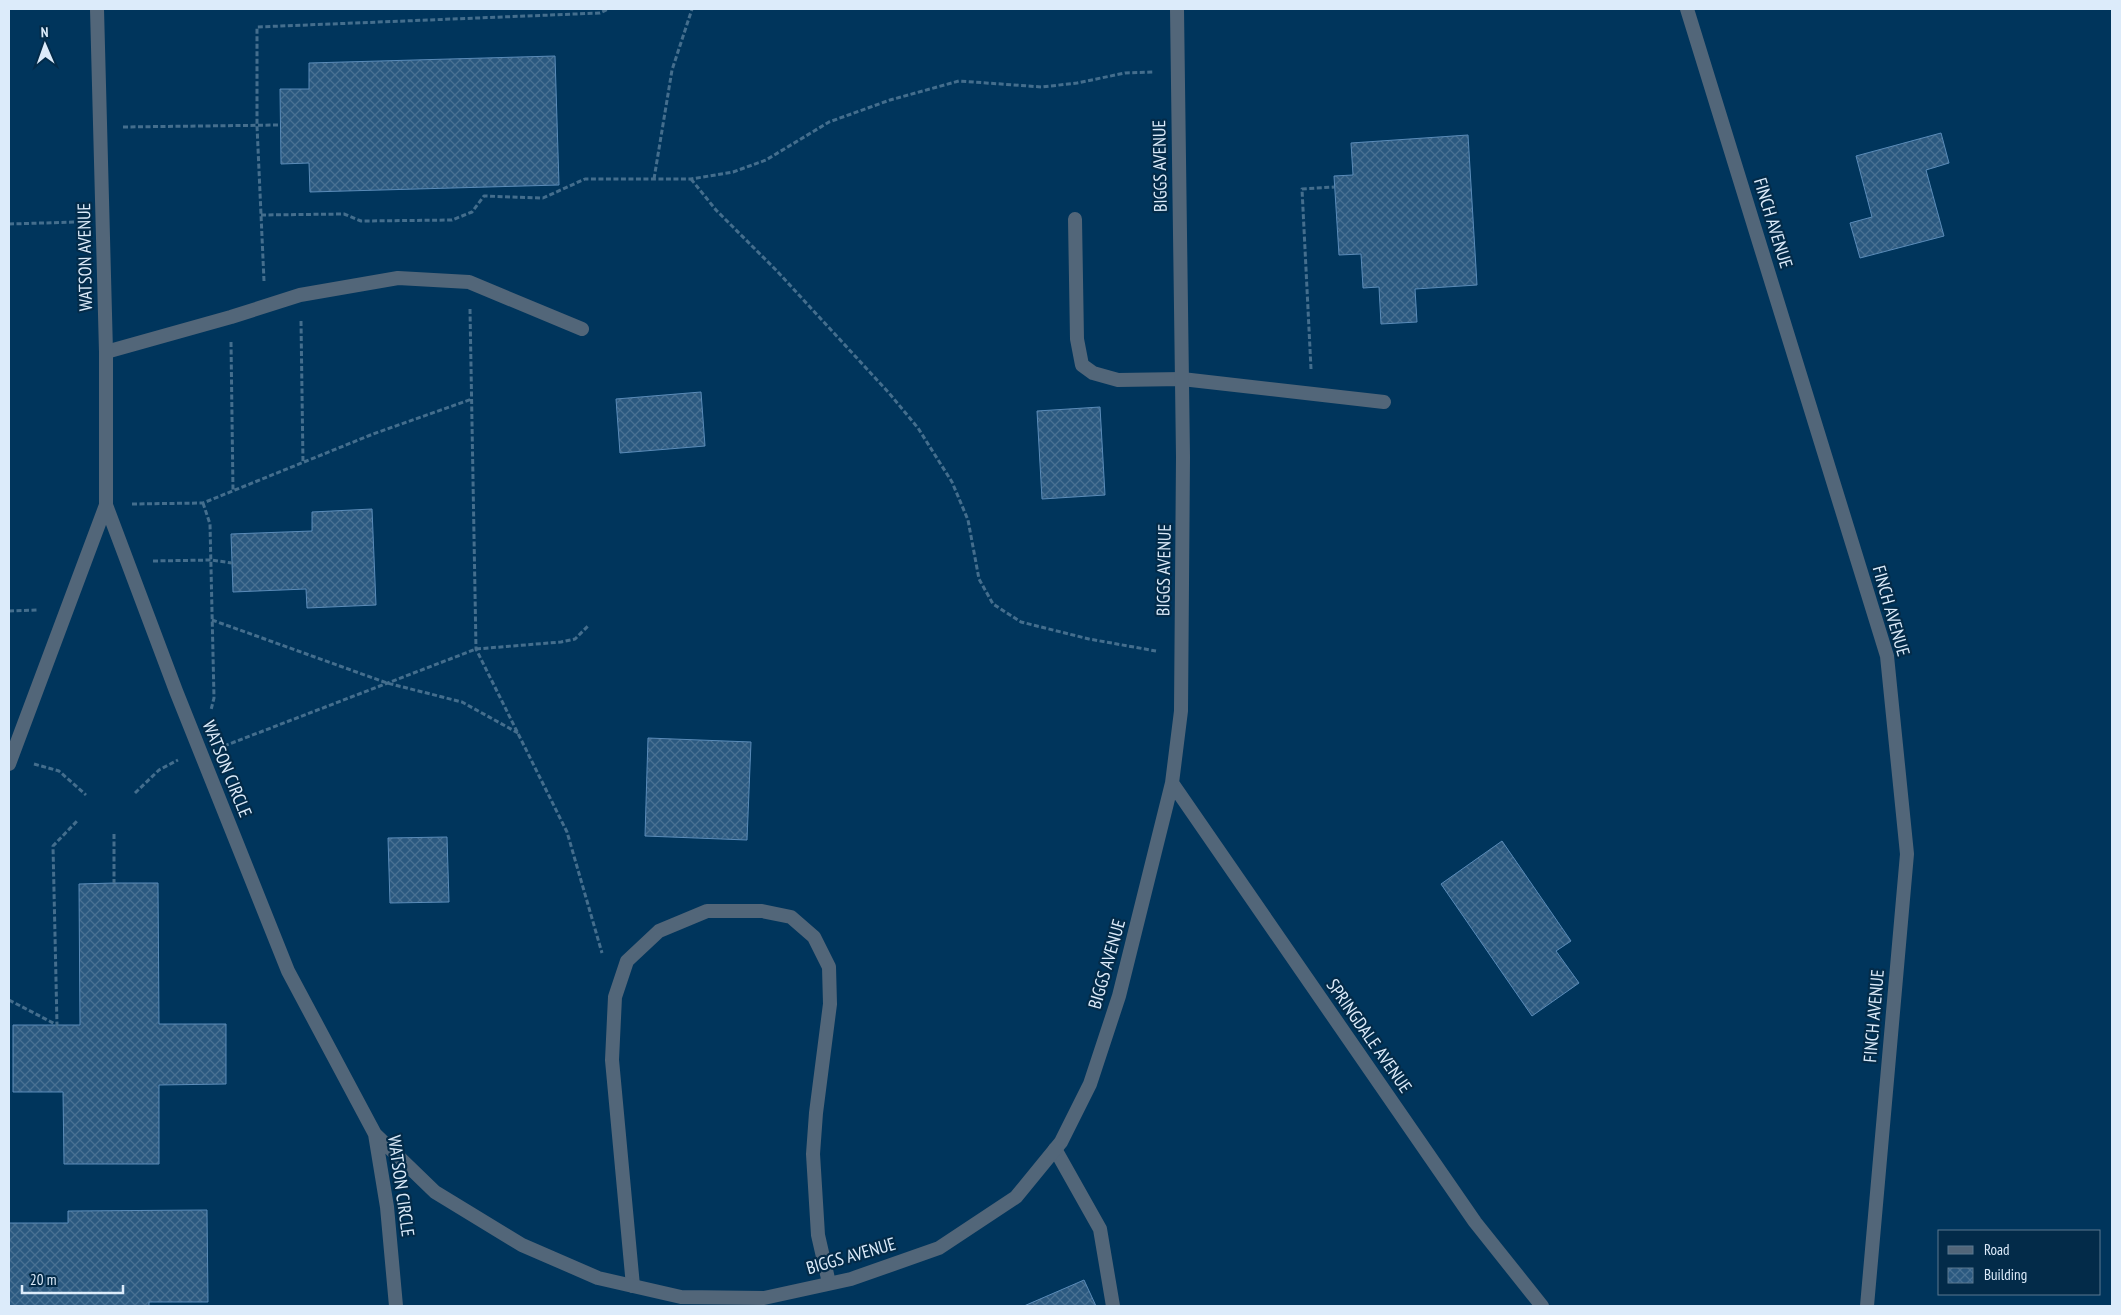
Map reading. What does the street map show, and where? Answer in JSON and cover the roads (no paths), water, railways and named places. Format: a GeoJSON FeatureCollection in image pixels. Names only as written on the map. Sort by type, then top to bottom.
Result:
{"type":"FeatureCollection","features":[{"type":"Feature","properties":{"kind":"street","name":"WATSON AVENUE"},"geometry":{"type":"LineString","coordinates":[[98,9],[106,352],[106,504]]}},
{"type":"Feature","properties":{"kind":"street","name":"BIGGS AVENUE"},"geometry":{"type":"LineString","coordinates":[[375,1134],[435,1192],[522,1245],[598,1278],[633,1286],[682,1302],[764,1298],[851,1279],[938,1248],[1016,1197],[1061,1142],[1090,1084],[1119,996],[1172,783],[1181,711],[1183,457],[1177,9]]}},
{"type":"Feature","properties":{"kind":"street","name":"FINCH AVENUE"},"geometry":{"type":"LineString","coordinates":[[1687,9],[1887,656],[1907,854],[1867,1306]]}},
{"type":"Feature","properties":{"kind":"street"},"geometry":{"type":"LineString","coordinates":[[1075,218],[1077,339],[1082,365],[1092,373],[1118,380],[1182,379],[1312,392],[1384,402]]}},
{"type":"Feature","properties":{"kind":"street"},"geometry":{"type":"LineString","coordinates":[[106,352],[231,317],[300,295],[398,278],[469,282],[582,329]]}},
{"type":"Feature","properties":{"kind":"street"},"geometry":{"type":"LineString","coordinates":[[10,761],[106,504]]}},
{"type":"Feature","properties":{"kind":"street","name":"WATSON CIRCLE"},"geometry":{"type":"LineString","coordinates":[[106,504],[201,754],[288,971],[375,1134],[387,1207],[396,1306]]}},
{"type":"Feature","properties":{"kind":"street","name":"SPRINGDALE AVENUE"},"geometry":{"type":"LineString","coordinates":[[1172,783],[1475,1222],[1542,1306]]}},
{"type":"Feature","properties":{"kind":"street"},"geometry":{"type":"LineString","coordinates":[[633,1286],[612,1060],[614,997],[627,961],[659,931],[707,911],[762,911],[791,917],[814,937],[829,967],[830,1004],[816,1113],[813,1154],[818,1234],[829,1283]]}},
{"type":"Feature","properties":{"kind":"street"},"geometry":{"type":"LineString","coordinates":[[1055,1149],[1100,1229],[1113,1306]]}}]}
